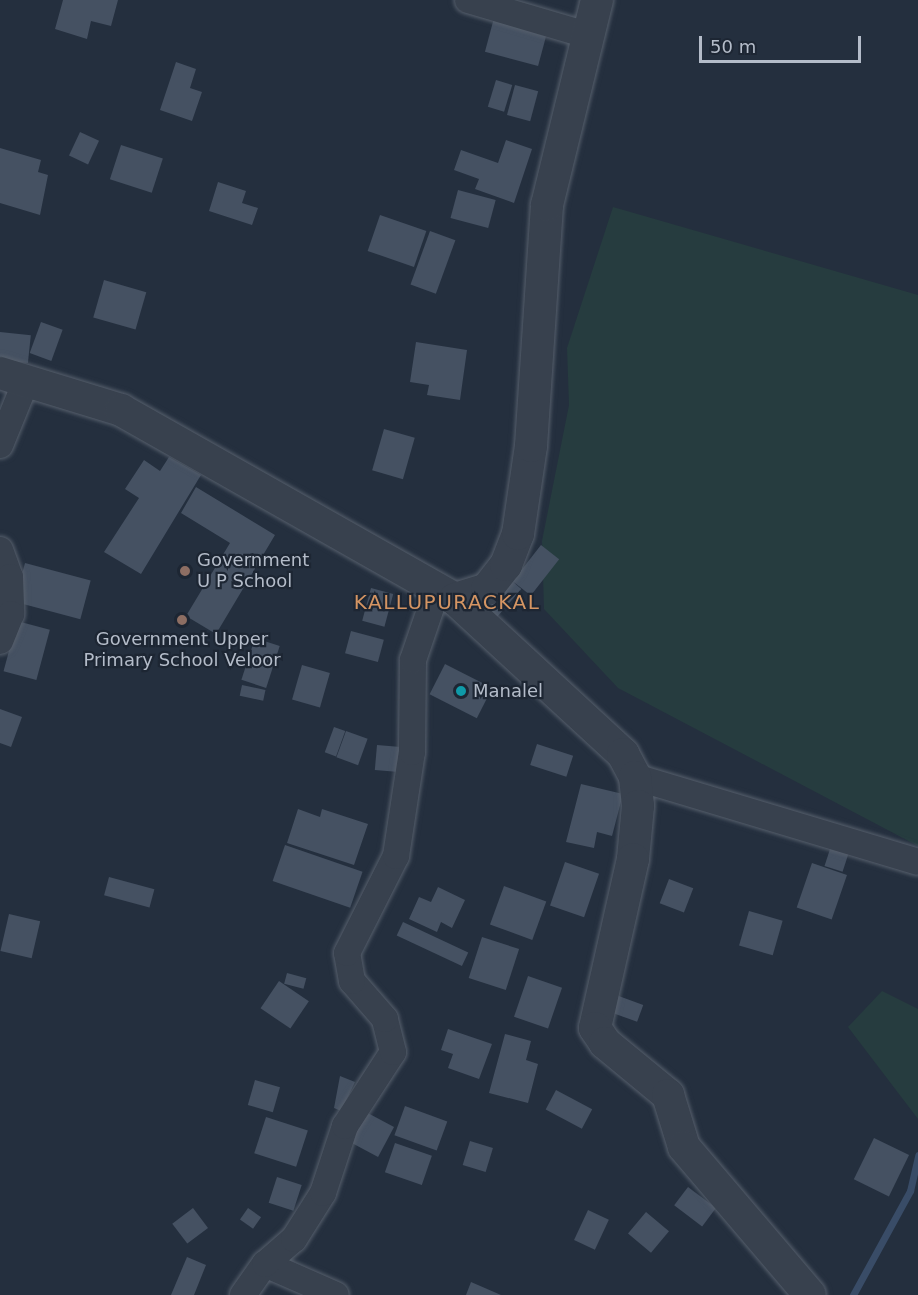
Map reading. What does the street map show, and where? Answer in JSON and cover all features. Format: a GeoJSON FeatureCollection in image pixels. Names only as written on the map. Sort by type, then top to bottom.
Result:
{"type":"FeatureCollection","features":[{"type":"Feature","properties":{"kind":"street"},"geometry":{"type":"LineString","coordinates":[[468,0],[590,36]]}},
{"type":"Feature","properties":{"kind":"street"},"geometry":{"type":"LineString","coordinates":[[445,596],[487,589],[506,565],[518,534],[531,446],[547,205],[597,0]]}},
{"type":"Feature","properties":{"kind":"street"},"geometry":{"type":"LineString","coordinates":[[0,445],[13,376],[121,410],[445,596],[562,693],[623,754],[635,777],[633,859],[595,1028],[605,1043],[668,1095],[684,1147],[810,1295]]}},
{"type":"Feature","properties":{"kind":"street"},"geometry":{"type":"LineString","coordinates":[[0,550],[10,577],[11,614],[0,641]]}},
{"type":"Feature","properties":{"kind":"street"},"geometry":{"type":"LineString","coordinates":[[243,1295],[265,1264],[294,1239],[323,1193],[345,1126],[393,1052],[386,1019],[352,981],[347,953],[396,856],[412,752],[413,660],[445,596]]}},
{"type":"Feature","properties":{"kind":"street"},"geometry":{"type":"LineString","coordinates":[[635,777],[918,862]]}},
{"type":"Feature","properties":{"kind":"street"},"geometry":{"type":"LineString","coordinates":[[265,1264],[336,1295]]}},
{"type":"Feature","properties":{"kind":"green space"},"geometry":{"type":"Polygon","coordinates":[[[613,207],[918,295],[918,846],[618,688],[544,609],[542,541],[569,405],[567,348],[613,207]]]}},
{"type":"Feature","properties":{"kind":"green space"},"geometry":{"type":"Polygon","coordinates":[[[882,991],[918,1009],[918,1119],[848,1027],[882,991]]]}},
{"type":"Feature","properties":{"kind":"building"},"geometry":{"type":"Polygon","coordinates":[[[63,0],[118,0],[111,26],[91,21],[87,39],[55,29],[63,0]]]}},
{"type":"Feature","properties":{"kind":"building"},"geometry":{"type":"Polygon","coordinates":[[[494,18],[547,32],[538,66],[485,52],[494,18]]]}},
{"type":"Feature","properties":{"kind":"building"},"geometry":{"type":"Polygon","coordinates":[[[176,62],[196,69],[190,88],[202,92],[192,121],[160,110],[176,62]]]}},
{"type":"Feature","properties":{"kind":"building"},"geometry":{"type":"Polygon","coordinates":[[[496,80],[512,85],[504,112],[488,107],[496,80]]]}},
{"type":"Feature","properties":{"kind":"building"},"geometry":{"type":"Polygon","coordinates":[[[515,85],[538,91],[530,121],[507,115],[515,85]]]}},
{"type":"Feature","properties":{"kind":"building"},"geometry":{"type":"Polygon","coordinates":[[[80,132],[99,141],[88,164],[69,156],[80,132]]]}},
{"type":"Feature","properties":{"kind":"building"},"geometry":{"type":"Polygon","coordinates":[[[506,140],[532,149],[514,203],[475,189],[479,179],[454,170],[461,150],[498,163],[506,140]]]}},
{"type":"Feature","properties":{"kind":"building"},"geometry":{"type":"Polygon","coordinates":[[[121,145],[163,159],[152,193],[110,179],[121,145]]]}},
{"type":"Feature","properties":{"kind":"building"},"geometry":{"type":"Polygon","coordinates":[[[0,148],[41,160],[38,172],[48,175],[40,215],[0,203],[0,148]]]}},
{"type":"Feature","properties":{"kind":"building"},"geometry":{"type":"Polygon","coordinates":[[[218,182],[246,191],[242,203],[258,208],[252,225],[209,211],[218,182]]]}},
{"type":"Feature","properties":{"kind":"building"},"geometry":{"type":"Polygon","coordinates":[[[458,190],[496,200],[488,228],[450,218],[458,190]]]}},
{"type":"Feature","properties":{"kind":"building"},"geometry":{"type":"Polygon","coordinates":[[[380,215],[426,231],[414,267],[368,251],[380,215]]]}},
{"type":"Feature","properties":{"kind":"building"},"geometry":{"type":"Polygon","coordinates":[[[430,231],[455,240],[436,294],[411,285],[430,231]]]}},
{"type":"Feature","properties":{"kind":"building"},"geometry":{"type":"Polygon","coordinates":[[[104,280],[146,292],[136,330],[93,317],[104,280]]]}},
{"type":"Feature","properties":{"kind":"building"},"geometry":{"type":"Polygon","coordinates":[[[41,322],[63,330],[51,361],[30,353],[41,322]]]}},
{"type":"Feature","properties":{"kind":"building"},"geometry":{"type":"Polygon","coordinates":[[[0,332],[31,335],[28,363],[0,360],[0,332]]]}},
{"type":"Feature","properties":{"kind":"building"},"geometry":{"type":"Polygon","coordinates":[[[416,342],[467,350],[460,400],[427,395],[429,385],[410,382],[416,342]]]}},
{"type":"Feature","properties":{"kind":"building"},"geometry":{"type":"Polygon","coordinates":[[[384,429],[415,438],[403,479],[372,470],[384,429]]]}},
{"type":"Feature","properties":{"kind":"building"},"geometry":{"type":"Polygon","coordinates":[[[169,457],[201,475],[141,574],[104,552],[139,498],[125,489],[144,460],[160,471],[169,457]]]}},
{"type":"Feature","properties":{"kind":"building"},"geometry":{"type":"Polygon","coordinates":[[[196,487],[275,535],[216,634],[186,616],[230,543],[181,513],[196,487]]]}},
{"type":"Feature","properties":{"kind":"building"},"geometry":{"type":"Polygon","coordinates":[[[541,545],[559,559],[531,595],[513,581],[541,545]]]}},
{"type":"Feature","properties":{"kind":"building"},"geometry":{"type":"Polygon","coordinates":[[[25,563],[91,581],[80,619],[15,602],[25,563]]]}},
{"type":"Feature","properties":{"kind":"building"},"geometry":{"type":"Polygon","coordinates":[[[504,574],[521,589],[492,623],[474,608],[504,574]]]}},
{"type":"Feature","properties":{"kind":"building"},"geometry":{"type":"Polygon","coordinates":[[[371,588],[393,594],[384,627],[362,621],[371,588]]]}},
{"type":"Feature","properties":{"kind":"building"},"geometry":{"type":"Polygon","coordinates":[[[17,621],[50,630],[36,680],[4,671],[17,621]]]}},
{"type":"Feature","properties":{"kind":"building"},"geometry":{"type":"Polygon","coordinates":[[[351,631],[384,640],[378,662],[345,653],[351,631]]]}},
{"type":"Feature","properties":{"kind":"building"},"geometry":{"type":"Polygon","coordinates":[[[255,638],[280,646],[266,688],[241,680],[255,638]]]}},
{"type":"Feature","properties":{"kind":"building","name":"Manalel"},"geometry":{"type":"Polygon","coordinates":[[[445,664],[492,688],[477,718],[430,694],[445,664]]]}},
{"type":"Feature","properties":{"kind":"building"},"geometry":{"type":"Polygon","coordinates":[[[302,665],[330,673],[320,708],[292,700],[302,665]]]}},
{"type":"Feature","properties":{"kind":"building"},"geometry":{"type":"Polygon","coordinates":[[[242,685],[265,690],[263,701],[240,696],[242,685]]]}},
{"type":"Feature","properties":{"kind":"building"},"geometry":{"type":"Polygon","coordinates":[[[0,709],[22,717],[11,747],[0,743],[0,709]]]}},
{"type":"Feature","properties":{"kind":"building"},"geometry":{"type":"Polygon","coordinates":[[[334,727],[345,731],[336,756],[325,752],[334,727]]]}},
{"type":"Feature","properties":{"kind":"building"},"geometry":{"type":"Polygon","coordinates":[[[346,731],[368,739],[358,765],[336,757],[346,731]]]}},
{"type":"Feature","properties":{"kind":"building"},"geometry":{"type":"Polygon","coordinates":[[[537,744],[573,756],[566,777],[530,765],[537,744]]]}},
{"type":"Feature","properties":{"kind":"building"},"geometry":{"type":"Polygon","coordinates":[[[377,745],[401,747],[399,772],[375,770],[377,745]]]}},
{"type":"Feature","properties":{"kind":"building"},"geometry":{"type":"Polygon","coordinates":[[[581,784],[623,794],[612,836],[597,832],[594,848],[566,842],[581,784]]]}},
{"type":"Feature","properties":{"kind":"building"},"geometry":{"type":"Polygon","coordinates":[[[298,809],[320,817],[322,809],[368,824],[354,865],[287,843],[298,809]]]}},
{"type":"Feature","properties":{"kind":"building"},"geometry":{"type":"Polygon","coordinates":[[[285,845],[363,872],[350,908],[273,881],[285,845]]]}},
{"type":"Feature","properties":{"kind":"building"},"geometry":{"type":"Polygon","coordinates":[[[831,846],[849,852],[843,872],[825,866],[831,846]]]}},
{"type":"Feature","properties":{"kind":"building"},"geometry":{"type":"Polygon","coordinates":[[[565,862],[599,874],[584,917],[550,905],[565,862]]]}},
{"type":"Feature","properties":{"kind":"building"},"geometry":{"type":"Polygon","coordinates":[[[812,863],[847,875],[832,919],[797,907],[812,863]]]}},
{"type":"Feature","properties":{"kind":"building"},"geometry":{"type":"Polygon","coordinates":[[[109,877],[154,889],[149,908],[104,895],[109,877]]]}},
{"type":"Feature","properties":{"kind":"building"},"geometry":{"type":"Polygon","coordinates":[[[669,879],[693,888],[684,913],[660,903],[669,879]]]}},
{"type":"Feature","properties":{"kind":"building"},"geometry":{"type":"Polygon","coordinates":[[[504,886],[546,901],[532,940],[490,925],[504,886]]]}},
{"type":"Feature","properties":{"kind":"building"},"geometry":{"type":"Polygon","coordinates":[[[438,887],[465,900],[452,928],[441,922],[437,932],[409,919],[419,897],[431,902],[438,887]]]}},
{"type":"Feature","properties":{"kind":"building"},"geometry":{"type":"Polygon","coordinates":[[[749,911],[783,921],[773,955],[739,946],[749,911]]]}},
{"type":"Feature","properties":{"kind":"building"},"geometry":{"type":"Polygon","coordinates":[[[9,914],[40,921],[32,958],[0,951],[9,914]]]}},
{"type":"Feature","properties":{"kind":"building"},"geometry":{"type":"Polygon","coordinates":[[[403,922],[468,952],[462,966],[397,936],[403,922]]]}},
{"type":"Feature","properties":{"kind":"building"},"geometry":{"type":"Polygon","coordinates":[[[482,937],[519,949],[506,990],[469,978],[482,937]]]}},
{"type":"Feature","properties":{"kind":"building"},"geometry":{"type":"Polygon","coordinates":[[[287,973],[306,978],[303,989],[284,984],[287,973]]]}},
{"type":"Feature","properties":{"kind":"building"},"geometry":{"type":"Polygon","coordinates":[[[528,976],[562,988],[548,1028],[514,1017],[528,976]]]}},
{"type":"Feature","properties":{"kind":"building"},"geometry":{"type":"Polygon","coordinates":[[[279,981],[309,1001],[290,1028],[261,1008],[279,981]]]}},
{"type":"Feature","properties":{"kind":"building"},"geometry":{"type":"Polygon","coordinates":[[[616,995],[643,1005],[637,1022],[610,1012],[616,995]]]}},
{"type":"Feature","properties":{"kind":"building"},"geometry":{"type":"Polygon","coordinates":[[[448,1029],[492,1044],[479,1079],[448,1068],[453,1054],[441,1050],[448,1029]]]}},
{"type":"Feature","properties":{"kind":"building"},"geometry":{"type":"Polygon","coordinates":[[[505,1034],[531,1041],[526,1060],[538,1064],[528,1103],[489,1093],[505,1034]]]}},
{"type":"Feature","properties":{"kind":"building"},"geometry":{"type":"Polygon","coordinates":[[[340,1076],[355,1082],[341,1111],[334,1108],[340,1076]]]}},
{"type":"Feature","properties":{"kind":"building"},"geometry":{"type":"Polygon","coordinates":[[[255,1080],[280,1087],[273,1112],[248,1105],[255,1080]]]}},
{"type":"Feature","properties":{"kind":"building"},"geometry":{"type":"Polygon","coordinates":[[[556,1090],[592,1109],[582,1129],[546,1109],[556,1090]]]}},
{"type":"Feature","properties":{"kind":"building"},"geometry":{"type":"Polygon","coordinates":[[[405,1106],[447,1121],[437,1151],[394,1135],[405,1106]]]}},
{"type":"Feature","properties":{"kind":"building"},"geometry":{"type":"Polygon","coordinates":[[[364,1111],[394,1127],[378,1157],[348,1141],[364,1111]]]}},
{"type":"Feature","properties":{"kind":"building"},"geometry":{"type":"Polygon","coordinates":[[[266,1117],[308,1131],[296,1167],[254,1153],[266,1117]]]}},
{"type":"Feature","properties":{"kind":"building"},"geometry":{"type":"Polygon","coordinates":[[[874,1138],[909,1155],[889,1196],[854,1179],[874,1138]]]}},
{"type":"Feature","properties":{"kind":"building"},"geometry":{"type":"Polygon","coordinates":[[[470,1141],[493,1148],[486,1172],[463,1165],[470,1141]]]}},
{"type":"Feature","properties":{"kind":"building"},"geometry":{"type":"Polygon","coordinates":[[[395,1143],[432,1156],[422,1185],[385,1172],[395,1143]]]}},
{"type":"Feature","properties":{"kind":"building"},"geometry":{"type":"Polygon","coordinates":[[[277,1177],[302,1185],[293,1211],[269,1203],[277,1177]]]}},
{"type":"Feature","properties":{"kind":"building"},"geometry":{"type":"Polygon","coordinates":[[[688,1187],[716,1208],[702,1226],[674,1205],[688,1187]]]}},
{"type":"Feature","properties":{"kind":"building"},"geometry":{"type":"Polygon","coordinates":[[[193,1208],[208,1228],[187,1244],[172,1224],[193,1208]]]}},
{"type":"Feature","properties":{"kind":"building"},"geometry":{"type":"Polygon","coordinates":[[[248,1208],[261,1217],[253,1229],[240,1219],[248,1208]]]}},
{"type":"Feature","properties":{"kind":"building"},"geometry":{"type":"Polygon","coordinates":[[[588,1210],[609,1220],[595,1250],[574,1240],[588,1210]]]}},
{"type":"Feature","properties":{"kind":"building"},"geometry":{"type":"Polygon","coordinates":[[[646,1212],[669,1231],[651,1253],[628,1233],[646,1212]]]}},
{"type":"Feature","properties":{"kind":"building"},"geometry":{"type":"Polygon","coordinates":[[[187,1257],[206,1265],[194,1295],[171,1295],[187,1257]]]}},
{"type":"Feature","properties":{"kind":"building"},"geometry":{"type":"Polygon","coordinates":[[[471,1282],[501,1295],[466,1295],[471,1282]]]}},
{"type":"Feature","properties":{"kind":"waterway"},"geometry":{"type":"LineString","coordinates":[[853,1295],[910,1191],[918,1155]]}},
{"type":"Feature","properties":{"kind":"place","name":"Government U P School"},"geometry":{"type":"Point","coordinates":[185,571]}},
{"type":"Feature","properties":{"kind":"place","name":"Government Upper Primary School Veloor"},"geometry":{"type":"Point","coordinates":[182,620]}},
{"type":"Feature","properties":{"kind":"place","name":"Manalel"},"geometry":{"type":"Point","coordinates":[461,691]}},
{"type":"Feature","properties":{"kind":"district","name":"KALLUPURACKAL"},"geometry":{"type":"Point","coordinates":[447,602]}}]}
